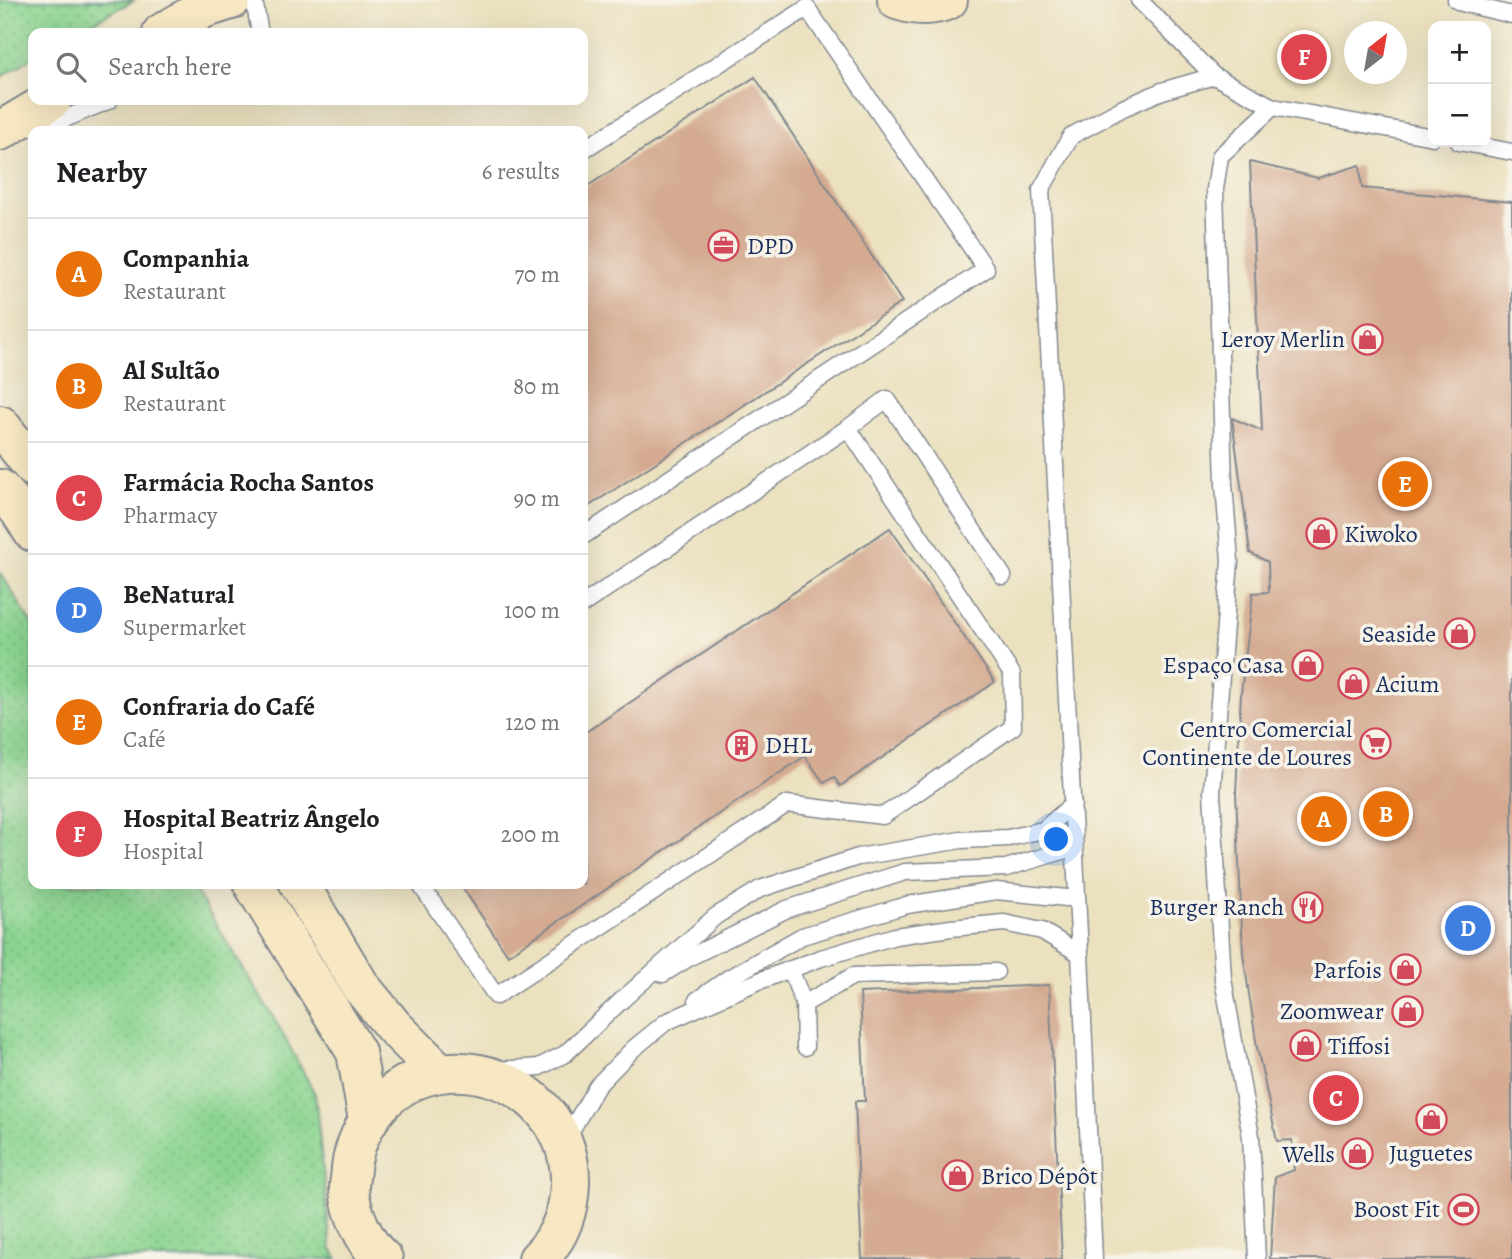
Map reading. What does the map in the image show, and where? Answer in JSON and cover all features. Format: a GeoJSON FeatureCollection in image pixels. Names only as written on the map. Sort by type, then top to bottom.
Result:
{"type":"FeatureCollection","features":[{"type":"Feature","properties":{"kind":"main road"},"geometry":{"type":"LineString","coordinates":[[171,28],[203,9],[230,0]]}},
{"type":"Feature","properties":{"kind":"main road"},"geometry":{"type":"LineString","coordinates":[[897,0],[921,5],[947,1]]}},
{"type":"Feature","properties":{"kind":"main road"},"geometry":{"type":"LineString","coordinates":[[0,131],[44,105]]}},
{"type":"Feature","properties":{"kind":"main road"},"geometry":{"type":"LineString","coordinates":[[0,425],[28,461]]}},
{"type":"Feature","properties":{"kind":"main road"},"geometry":{"type":"LineString","coordinates":[[0,489],[28,524]]}},
{"type":"Feature","properties":{"kind":"main road"},"geometry":{"type":"LineString","coordinates":[[256,889],[356,1052],[368,1120]]}},
{"type":"Feature","properties":{"kind":"main road"},"geometry":{"type":"LineString","coordinates":[[302,889],[361,987],[394,1027],[453,1072]]}},
{"type":"Feature","properties":{"kind":"main road"},"geometry":{"type":"LineString","coordinates":[[383,1259],[376,1254],[357,1223],[349,1188],[353,1152],[368,1120],[387,1098],[412,1082],[453,1072],[498,1077],[526,1093],[548,1115],[564,1143],[570,1171],[569,1199],[561,1226],[545,1256]]}},
{"type":"Feature","properties":{"kind":"lane"},"geometry":{"type":"LineString","coordinates":[[254,0],[259,28]]}},
{"type":"Feature","properties":{"kind":"lane"},"geometry":{"type":"LineString","coordinates":[[1130,0],[1143,5],[1214,76],[1273,107],[1428,136]]}},
{"type":"Feature","properties":{"kind":"lane"},"geometry":{"type":"LineString","coordinates":[[1456,0],[1512,15]]}},
{"type":"Feature","properties":{"kind":"lane"},"geometry":{"type":"LineString","coordinates":[[588,147],[807,8],[986,269],[588,533]]}},
{"type":"Feature","properties":{"kind":"lane"},"geometry":{"type":"LineString","coordinates":[[1094,1259],[1041,190],[1071,136],[1162,91],[1214,76]]}},
{"type":"Feature","properties":{"kind":"lane"},"geometry":{"type":"LineString","coordinates":[[34,126],[55,123],[98,105]]}},
{"type":"Feature","properties":{"kind":"lane"},"geometry":{"type":"LineString","coordinates":[[1257,1259],[1251,1137],[1223,979],[1212,792],[1230,561],[1224,484],[1215,189],[1220,156],[1273,107]]}},
{"type":"Feature","properties":{"kind":"lane"},"geometry":{"type":"LineString","coordinates":[[0,131],[28,127]]}},
{"type":"Feature","properties":{"kind":"lane"},"geometry":{"type":"LineString","coordinates":[[1486,147],[1512,152]]}},
{"type":"Feature","properties":{"kind":"lane"},"geometry":{"type":"LineString","coordinates":[[588,601],[848,428],[887,398],[1003,576]]}},
{"type":"Feature","properties":{"kind":"lane"},"geometry":{"type":"LineString","coordinates":[[424,889],[496,996],[787,804],[883,816],[1013,727],[1012,674],[848,428]]}},
{"type":"Feature","properties":{"kind":"lane"},"geometry":{"type":"LineString","coordinates":[[453,1072],[539,1067],[565,1054],[716,916],[760,889],[858,856],[961,840],[1008,838],[1044,830],[1073,804]]}},
{"type":"Feature","properties":{"kind":"lane"},"geometry":{"type":"LineString","coordinates":[[622,1000],[692,956],[787,909],[905,872],[1006,868],[1066,850]]}},
{"type":"Feature","properties":{"kind":"lane"},"geometry":{"type":"LineString","coordinates":[[564,1143],[597,1086],[633,1049],[727,979],[802,936],[907,905],[996,891],[1067,898]]}},
{"type":"Feature","properties":{"kind":"lane"},"geometry":{"type":"LineString","coordinates":[[666,1022],[790,969],[895,936],[1004,923],[1042,931],[1080,954]]}},
{"type":"Feature","properties":{"kind":"lane"},"geometry":{"type":"LineString","coordinates":[[790,969],[804,1004],[805,1047]]}},
{"type":"Feature","properties":{"kind":"lane"},"geometry":{"type":"LineString","coordinates":[[804,1004],[853,976],[996,972]]}},
{"type":"Feature","properties":{"kind":"green space"},"geometry":{"type":"Polygon","coordinates":[[[0,0],[135,0],[82,28],[28,28],[28,60],[0,78],[0,0]]]}},
{"type":"Feature","properties":{"kind":"green space"},"geometry":{"type":"Polygon","coordinates":[[[0,572],[28,618],[28,889],[194,889],[278,1025],[315,1094],[331,1248],[338,1259],[0,1259],[0,572]]]}},
{"type":"Feature","properties":{"kind":"building","name":"DPD"},"geometry":{"type":"Polygon","coordinates":[[[755,77],[902,302],[588,507],[588,186],[755,77]]]}},
{"type":"Feature","properties":{"kind":"building","name":"Centro Comercial Continente de Loures"},"geometry":{"type":"Polygon","coordinates":[[[1250,162],[1318,178],[1360,165],[1362,188],[1512,202],[1512,1259],[1270,1259],[1275,1177],[1294,1170],[1292,1140],[1277,1141],[1257,1047],[1243,954],[1236,793],[1241,693],[1253,593],[1269,592],[1268,562],[1250,553],[1232,418],[1262,431],[1250,162]]]}},
{"type":"Feature","properties":{"kind":"building","name":"DHL"},"geometry":{"type":"Polygon","coordinates":[[[890,528],[995,682],[840,786],[834,777],[824,783],[805,756],[508,955],[463,889],[588,889],[588,731],[890,528]]]}},
{"type":"Feature","properties":{"kind":"building","name":"Brico Dépôt"},"geometry":{"type":"Polygon","coordinates":[[[1049,985],[1062,1259],[862,1259],[855,1101],[865,1101],[860,993],[1049,985]]]}},
{"type":"Feature","properties":{"kind":"place","name":"Hospital Beatriz Ângelo"},"geometry":{"type":"Point","coordinates":[1304,57]}},
{"type":"Feature","properties":{"kind":"place","name":"DPD"},"geometry":{"type":"Point","coordinates":[724,246]}},
{"type":"Feature","properties":{"kind":"place","name":"Leroy Merlin"},"geometry":{"type":"Point","coordinates":[1368,339]}},
{"type":"Feature","properties":{"kind":"place","name":"Confraria do Café"},"geometry":{"type":"Point","coordinates":[1405,484]}},
{"type":"Feature","properties":{"kind":"place","name":"Kiwoko"},"geometry":{"type":"Point","coordinates":[1321,534]}},
{"type":"Feature","properties":{"kind":"place","name":"Seaside"},"geometry":{"type":"Point","coordinates":[1459,634]}},
{"type":"Feature","properties":{"kind":"place","name":"Espaço Casa"},"geometry":{"type":"Point","coordinates":[1307,665]}},
{"type":"Feature","properties":{"kind":"place","name":"Acium"},"geometry":{"type":"Point","coordinates":[1353,684]}},
{"type":"Feature","properties":{"kind":"place","name":"Centro Comercial Continente de Loures"},"geometry":{"type":"Point","coordinates":[1375,743]}},
{"type":"Feature","properties":{"kind":"place","name":"DHL"},"geometry":{"type":"Point","coordinates":[742,745]}},
{"type":"Feature","properties":{"kind":"place","name":"Al Sultão"},"geometry":{"type":"Point","coordinates":[1386,814]}},
{"type":"Feature","properties":{"kind":"place","name":"Companhia"},"geometry":{"type":"Point","coordinates":[1324,819]}},
{"type":"Feature","properties":{"kind":"place","name":"Burger Ranch"},"geometry":{"type":"Point","coordinates":[1307,907]}},
{"type":"Feature","properties":{"kind":"place","name":"BeNatural"},"geometry":{"type":"Point","coordinates":[1468,928]}},
{"type":"Feature","properties":{"kind":"place","name":"Parfois"},"geometry":{"type":"Point","coordinates":[1405,970]}},
{"type":"Feature","properties":{"kind":"place","name":"Zoomwear"},"geometry":{"type":"Point","coordinates":[1407,1011]}},
{"type":"Feature","properties":{"kind":"place","name":"Tiffosi"},"geometry":{"type":"Point","coordinates":[1305,1046]}},
{"type":"Feature","properties":{"kind":"place","name":"Farmácia Rocha Santos"},"geometry":{"type":"Point","coordinates":[1336,1098]}},
{"type":"Feature","properties":{"kind":"place","name":"Juguetes"},"geometry":{"type":"Point","coordinates":[1431,1119]}},
{"type":"Feature","properties":{"kind":"place","name":"Wells"},"geometry":{"type":"Point","coordinates":[1358,1154]}},
{"type":"Feature","properties":{"kind":"place","name":"Brico Dépôt"},"geometry":{"type":"Point","coordinates":[958,1176]}},
{"type":"Feature","properties":{"kind":"place","name":"Boost Fit"},"geometry":{"type":"Point","coordinates":[1463,1209]}}]}
